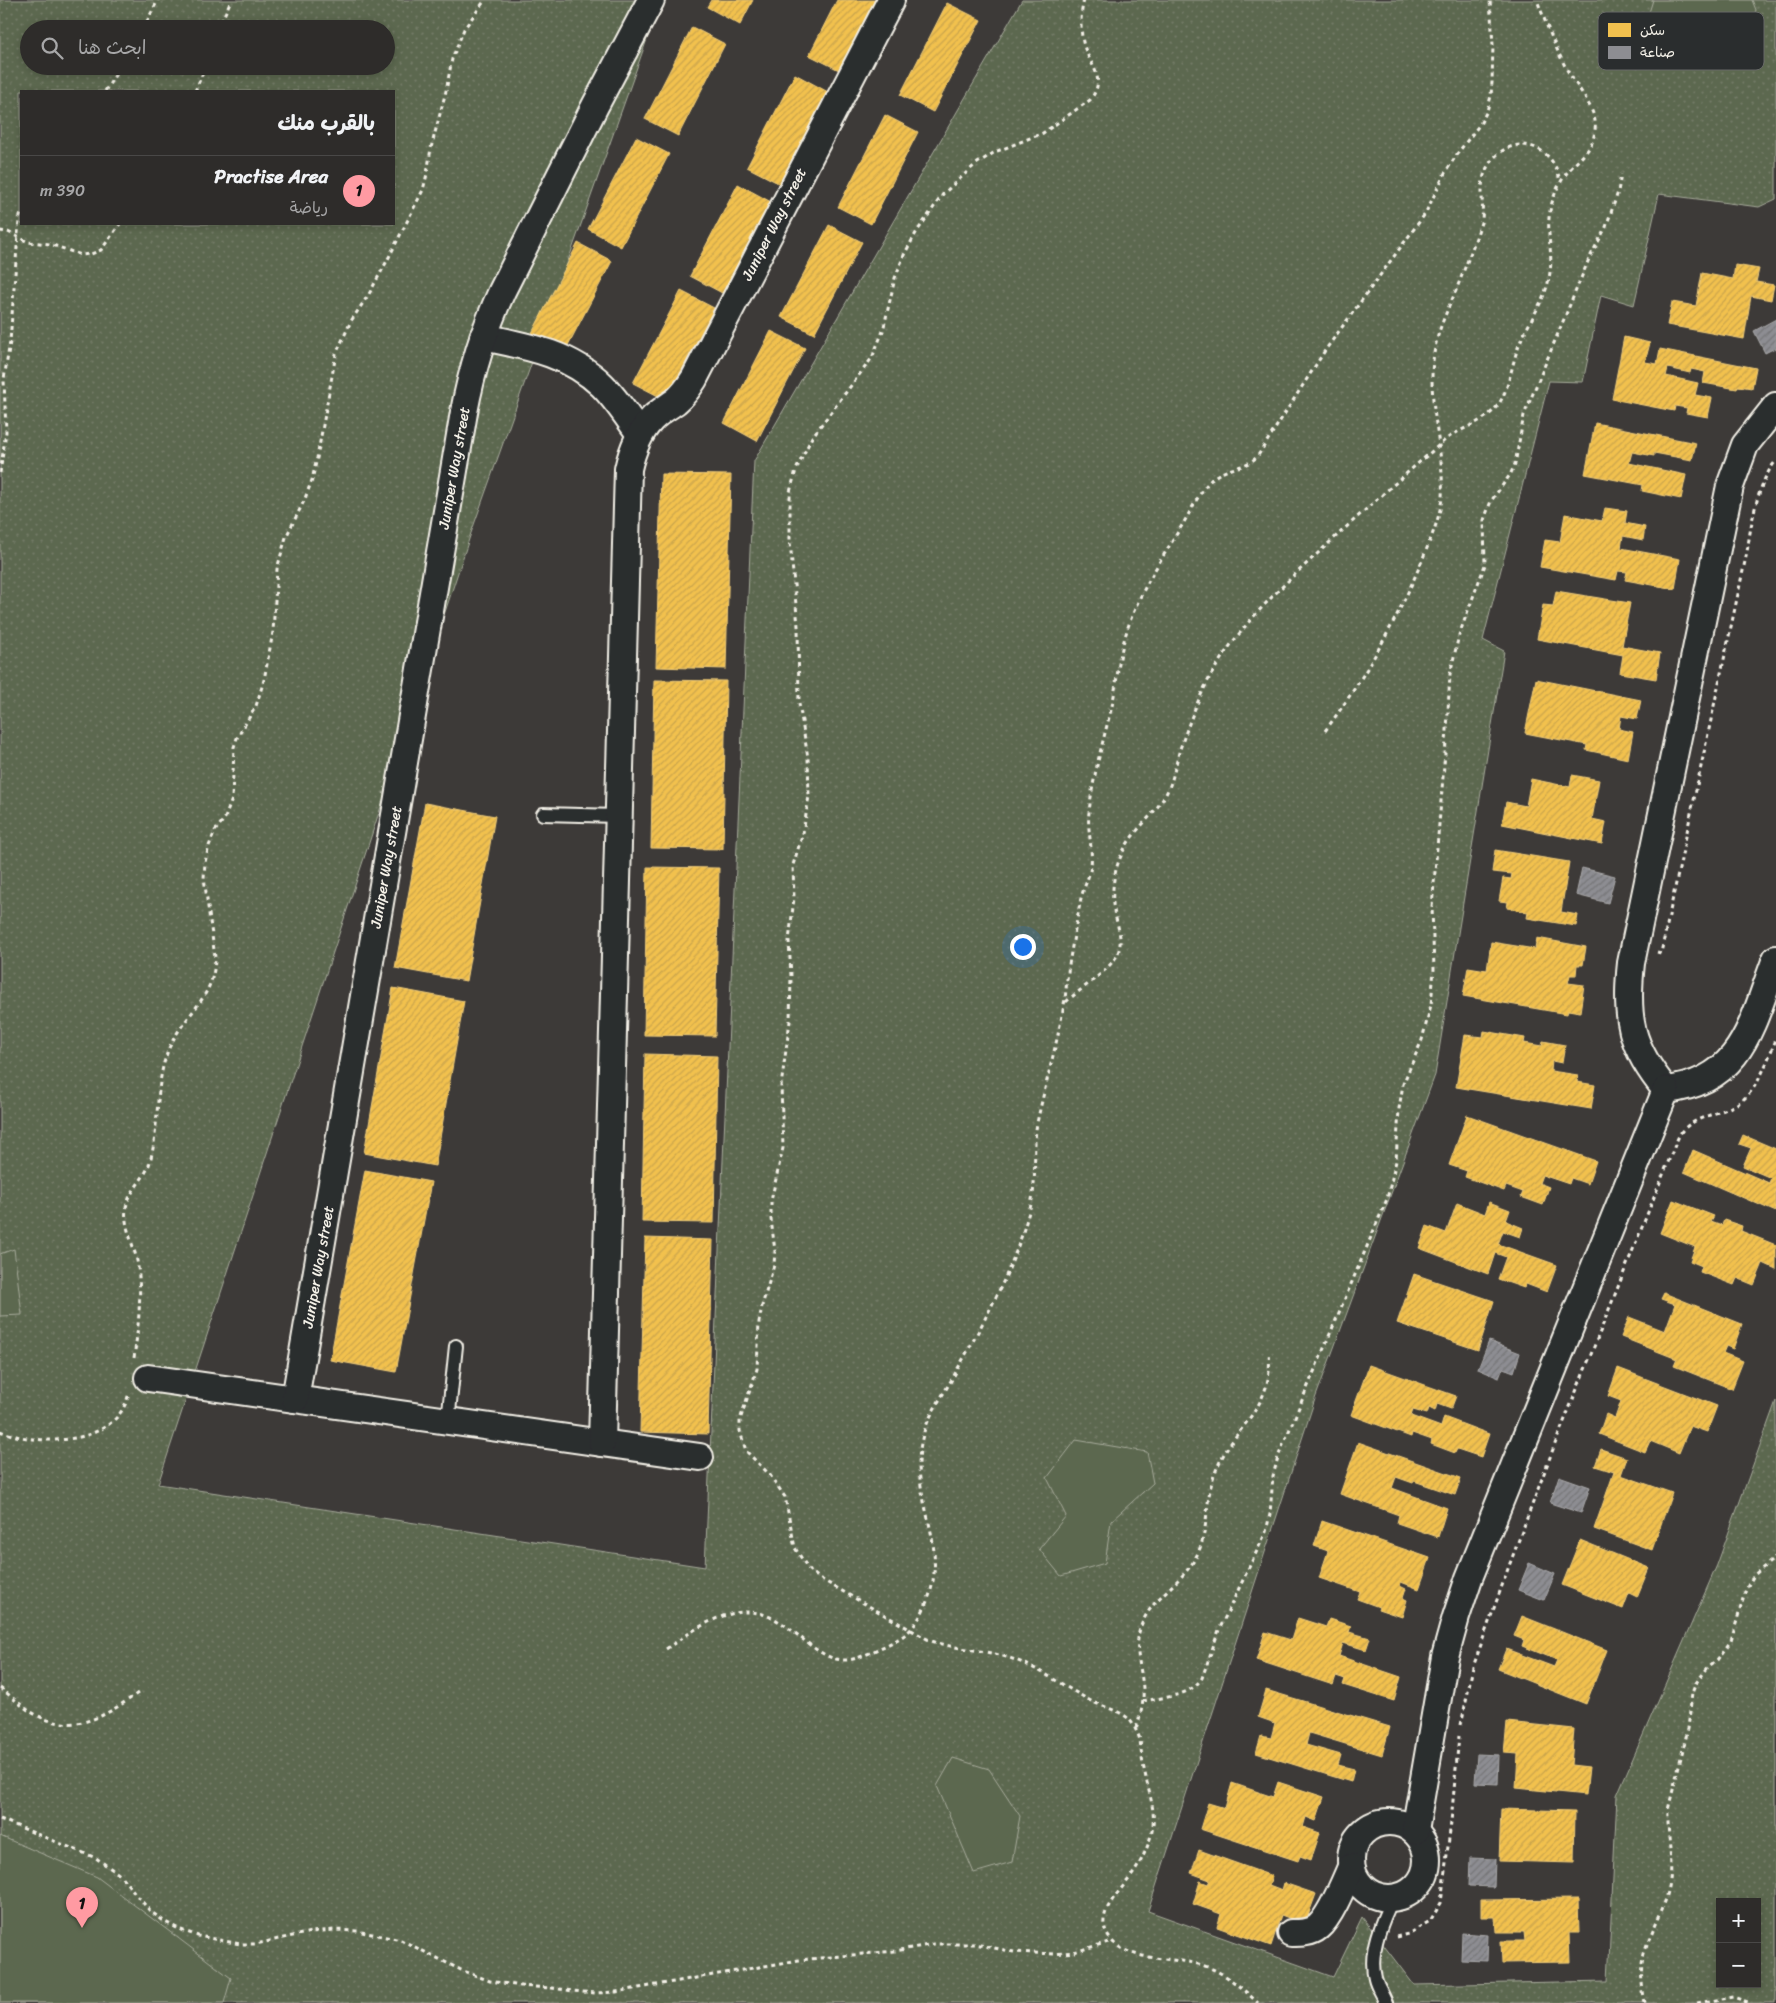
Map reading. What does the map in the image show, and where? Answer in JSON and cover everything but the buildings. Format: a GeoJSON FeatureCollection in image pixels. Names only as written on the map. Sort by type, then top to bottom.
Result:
{"type":"FeatureCollection","features":[{"type":"Feature","properties":{"kind":"street","name":"Juniper Way street"},"geometry":{"type":"LineString","coordinates":[[295,1399],[464,412],[475,362],[499,299],[548,198],[651,0]]}},
{"type":"Feature","properties":{"kind":"street","name":"Juniper Way street"},"geometry":{"type":"LineString","coordinates":[[602,1443],[627,488],[632,451],[640,434],[651,420],[682,396],[694,380],[891,0]]}},
{"type":"Feature","properties":{"kind":"street"},"geometry":{"type":"LineString","coordinates":[[483,337],[532,347],[570,361],[602,386],[640,434]]}},
{"type":"Feature","properties":{"kind":"street"},"geometry":{"type":"LineString","coordinates":[[1666,1090],[1651,1072],[1640,1053],[1632,1032],[1628,1009],[1635,947],[1730,486],[1745,445],[1776,406]]}},
{"type":"Feature","properties":{"kind":"street"},"geometry":{"type":"LineString","coordinates":[[1666,1090],[1700,1083],[1729,1063],[1740,1049],[1748,1033],[1776,959]]}},
{"type":"Feature","properties":{"kind":"street"},"geometry":{"type":"LineString","coordinates":[[1415,1831],[1444,1657],[1469,1578],[1666,1090]]}},
{"type":"Feature","properties":{"kind":"street"},"geometry":{"type":"LineString","coordinates":[[137,1375],[700,1457]]}},
{"type":"Feature","properties":{"kind":"street"},"geometry":{"type":"LineString","coordinates":[[1292,1933],[1306,1932],[1318,1926],[1334,1903],[1351,1867],[1353,1848],[1359,1836],[1368,1828],[1379,1822],[1392,1821],[1404,1824],[1415,1831],[1427,1853],[1427,1866],[1423,1877],[1416,1887],[1405,1895],[1393,1898],[1381,1897],[1369,1892],[1360,1884],[1351,1867]]}},
{"type":"Feature","properties":{"kind":"lane"},"geometry":{"type":"LineString","coordinates":[[543,814],[618,816]]}},
{"type":"Feature","properties":{"kind":"lane"},"geometry":{"type":"LineString","coordinates":[[448,1421],[456,1346]]}},
{"type":"Feature","properties":{"kind":"lane"},"geometry":{"type":"LineString","coordinates":[[1386,2003],[1375,1978],[1373,1959],[1385,1913],[1393,1898]]}},
{"type":"Feature","properties":{"kind":"path"},"geometry":{"type":"LineString","coordinates":[[148,20],[158,0]]}},
{"type":"Feature","properties":{"kind":"path"},"geometry":{"type":"LineString","coordinates":[[222,20],[231,0]]}},
{"type":"Feature","properties":{"kind":"path"},"geometry":{"type":"LineString","coordinates":[[0,1431],[23,1438],[45,1440],[66,1439],[101,1430],[113,1421],[122,1410],[137,1375],[138,1267],[126,1219],[126,1208],[129,1197],[145,1173],[152,1150],[157,1128],[160,1079],[167,1055],[177,1033],[206,995],[212,983],[215,957],[204,878],[205,862],[215,831],[225,818],[232,799],[234,748],[237,738],[256,706],[264,680],[273,632],[275,586],[281,553],[312,480],[336,354],[351,321],[369,294],[423,190],[452,59],[464,29],[484,0]]}},
{"type":"Feature","properties":{"kind":"path"},"geometry":{"type":"LineString","coordinates":[[1084,0],[1081,34],[1084,47],[1098,78],[1095,93],[1090,100],[1043,133],[995,152],[976,164],[943,194],[916,233],[904,255],[895,278],[883,331],[872,358],[812,437],[796,470],[790,492],[790,542],[798,626],[799,702],[808,758],[809,796],[803,833],[794,865],[794,898],[789,941],[791,1014],[781,1086],[784,1148],[771,1201],[775,1251],[774,1265],[762,1306],[758,1330],[757,1369],[740,1420],[740,1430],[746,1451],[770,1475],[785,1497],[796,1548],[809,1570],[829,1585],[928,1640],[944,1646],[989,1653],[1025,1664],[1045,1673],[1091,1701],[1118,1712],[1128,1719],[1136,1729],[1140,1739],[1153,1810],[1153,1825],[1150,1840],[1139,1863],[1108,1905],[1104,1924],[1112,1941],[1119,1947],[1135,1953],[1187,1962],[1214,1970],[1239,1985],[1258,2003]]}},
{"type":"Feature","properties":{"kind":"path"},"geometry":{"type":"LineString","coordinates":[[666,1649],[708,1622],[746,1612],[757,1613],[779,1621],[826,1656],[845,1660],[855,1659],[892,1642],[910,1630],[923,1610],[934,1583],[935,1551],[920,1482],[922,1441],[935,1408],[1006,1276],[1026,1222],[1033,1195],[1034,1153],[1038,1122],[1065,1002],[1068,972],[1081,896],[1091,863],[1088,828],[1089,811],[1125,638],[1134,610],[1160,560],[1204,489],[1217,475],[1225,470],[1244,466],[1257,457],[1326,348],[1418,224],[1449,166],[1480,124],[1487,111],[1491,96],[1493,45],[1490,0]]}},
{"type":"Feature","properties":{"kind":"path"},"geometry":{"type":"LineString","coordinates":[[1065,1002],[1109,966],[1119,949],[1121,940],[1113,906],[1113,890],[1120,858],[1136,830],[1155,810],[1167,791],[1193,714],[1218,664],[1252,618],[1292,577],[1440,445],[1458,432],[1480,422],[1491,413],[1500,402],[1506,390],[1519,345],[1542,301],[1547,287],[1550,272],[1548,226],[1550,211],[1560,182],[1587,152],[1592,143],[1595,121],[1592,111],[1563,62],[1537,0]]}},
{"type":"Feature","properties":{"kind":"path"},"geometry":{"type":"LineString","coordinates":[[106,90],[116,75]]}},
{"type":"Feature","properties":{"kind":"path"},"geometry":{"type":"LineString","coordinates":[[196,90],[202,75]]}},
{"type":"Feature","properties":{"kind":"path"},"geometry":{"type":"LineString","coordinates":[[1325,731],[1359,683],[1394,624],[1437,522],[1442,497],[1440,445],[1432,383],[1434,353],[1442,324],[1482,219],[1484,207],[1481,186],[1487,167],[1502,151],[1512,146],[1524,145],[1535,147],[1545,152],[1553,160],[1560,182]]}},
{"type":"Feature","properties":{"kind":"path"},"geometry":{"type":"LineString","coordinates":[[1143,1701],[1187,1692],[1198,1684],[1202,1678],[1219,1630],[1266,1532],[1270,1514],[1273,1476],[1278,1457],[1387,1199],[1396,1161],[1399,1109],[1403,1084],[1422,1040],[1431,1005],[1434,969],[1432,907],[1448,723],[1450,674],[1459,635],[1485,565],[1484,520],[1491,501],[1510,475],[1515,464],[1524,415],[1589,259],[1610,218],[1621,174]]}},
{"type":"Feature","properties":{"kind":"path"},"geometry":{"type":"LineString","coordinates":[[0,473],[5,449],[4,379],[10,342],[20,216]]}},
{"type":"Feature","properties":{"kind":"path"},"geometry":{"type":"LineString","coordinates":[[0,231],[8,232],[28,242],[50,244],[81,255],[101,250],[119,225]]}},
{"type":"Feature","properties":{"kind":"path"},"geometry":{"type":"LineString","coordinates":[[1635,947],[1661,953],[1752,521],[1762,487],[1776,461]]}},
{"type":"Feature","properties":{"kind":"path"},"geometry":{"type":"LineString","coordinates":[[1461,1726],[1473,1667],[1509,1566],[1555,1444],[1674,1144],[1682,1131],[1689,1125],[1725,1111],[1756,1087],[1776,1040]]}},
{"type":"Feature","properties":{"kind":"path"},"geometry":{"type":"LineString","coordinates":[[1136,1729],[1143,1701],[1143,1687],[1137,1655],[1138,1638],[1143,1621],[1152,1606],[1188,1570],[1197,1556],[1203,1540],[1214,1475],[1228,1445],[1250,1419],[1262,1399],[1270,1376],[1269,1352]]}},
{"type":"Feature","properties":{"kind":"path"},"geometry":{"type":"LineString","coordinates":[[1645,2003],[1641,1976],[1643,1957],[1664,1905],[1669,1887],[1671,1869],[1668,1810],[1688,1729],[1692,1693],[1702,1674],[1717,1660],[1730,1641],[1746,1589],[1754,1575],[1776,1557]]}},
{"type":"Feature","properties":{"kind":"path"},"geometry":{"type":"LineString","coordinates":[[0,1688],[32,1712],[47,1719],[63,1722],[95,1720],[138,1693]]}},
{"type":"Feature","properties":{"kind":"path"},"geometry":{"type":"LineString","coordinates":[[1379,1935],[1390,1938],[1408,1934],[1430,1922],[1441,1903],[1459,1735]]}},
{"type":"Feature","properties":{"kind":"path"},"geometry":{"type":"LineString","coordinates":[[0,1819],[96,1858],[120,1875],[150,1911],[165,1922],[181,1930],[240,1944],[256,1944],[311,1932],[334,1930],[379,1934],[401,1940],[461,1970],[490,1981],[521,1986],[595,1993],[616,1992],[799,1960],[895,1951],[934,1944],[975,1944],[1014,1952],[1054,1954],[1074,1952],[1112,1941]]}},
{"type":"Feature","properties":{"kind":"path"},"geometry":{"type":"LineString","coordinates":[[1697,2003],[1733,1997],[1751,2003]]}},
{"type":"Feature","properties":{"kind":"green space"},"geometry":{"type":"Polygon","coordinates":[[[0,0],[661,0],[471,533],[158,1484],[705,1567],[754,461],[1022,0],[1776,0],[1776,199],[1759,207],[1659,194],[1634,305],[1601,295],[1583,382],[1549,381],[1483,640],[1504,651],[1435,1075],[1315,1399],[1148,1911],[1333,1977],[1362,1917],[1414,1985],[1608,1981],[1617,1795],[1717,1565],[1776,1401],[1776,2003],[0,2003],[0,0]]]}},
{"type":"Feature","properties":{"kind":"green space"},"geometry":{"type":"Polygon","coordinates":[[[1653,0],[1752,0],[1756,10],[1755,12],[1649,12],[1653,0]]]}},
{"type":"Feature","properties":{"kind":"green space"},"geometry":{"type":"Polygon","coordinates":[[[14,1249],[22,1315],[0,1316],[0,1254],[14,1249]]]}},
{"type":"Feature","properties":{"kind":"green space"},"geometry":{"type":"Polygon","coordinates":[[[1076,1440],[1147,1452],[1153,1483],[1111,1521],[1105,1563],[1061,1576],[1039,1549],[1066,1516],[1047,1478],[1076,1440]]]}},
{"type":"Feature","properties":{"kind":"green space"},"geometry":{"type":"Polygon","coordinates":[[[953,1758],[989,1769],[1020,1816],[1012,1862],[974,1873],[937,1786],[953,1758]]]}},
{"type":"Feature","properties":{"kind":"green space"},"geometry":{"type":"Polygon","coordinates":[[[0,1836],[97,1877],[231,1978],[224,2003],[0,2003],[0,1836]]]}},
{"type":"Feature","properties":{"kind":"place","name":"Practise Area"},"geometry":{"type":"Point","coordinates":[82,1928]}}]}
